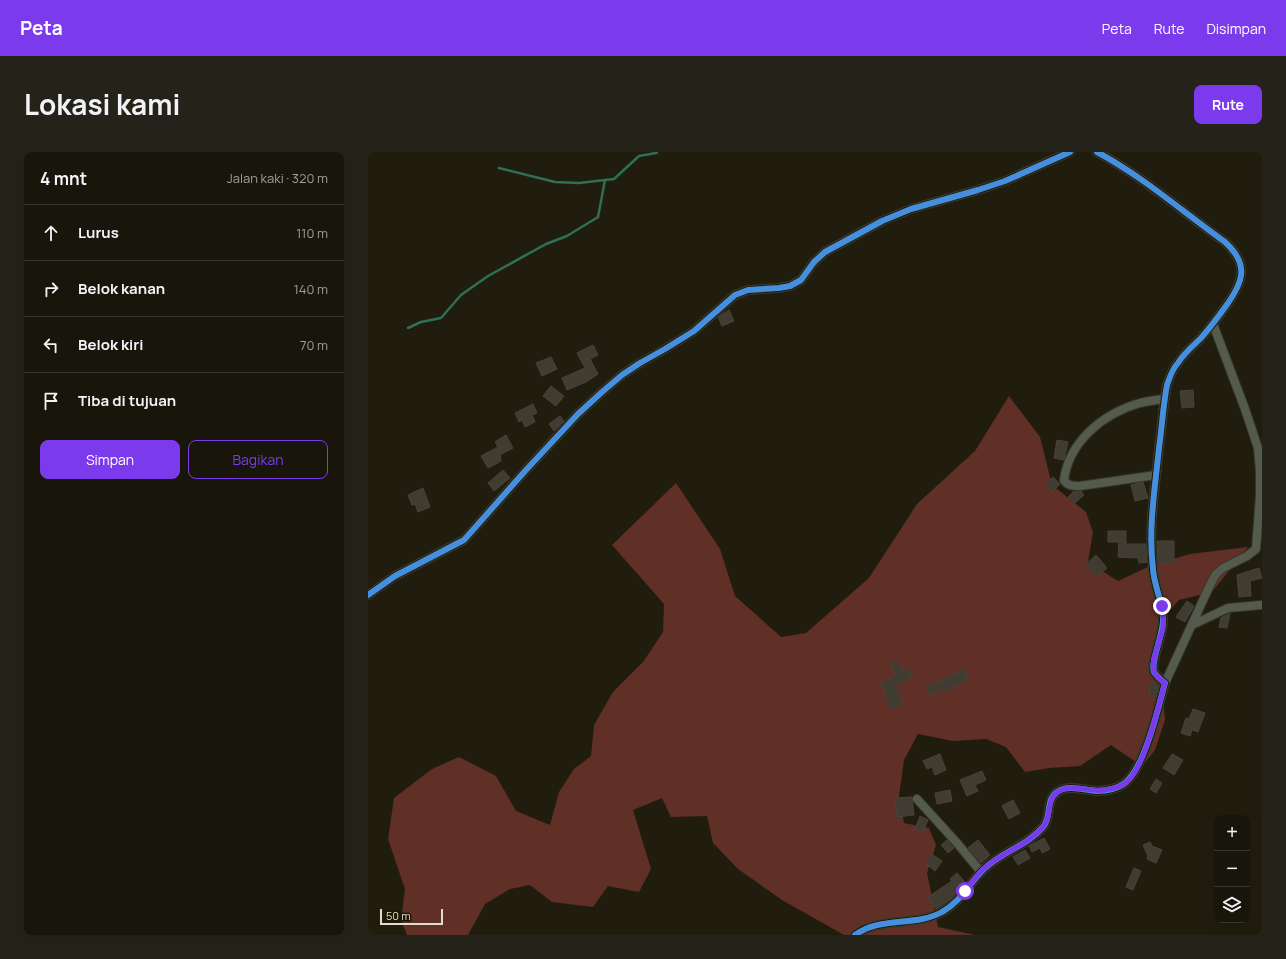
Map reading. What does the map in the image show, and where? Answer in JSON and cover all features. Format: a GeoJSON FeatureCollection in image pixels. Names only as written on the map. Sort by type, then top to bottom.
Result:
{"type":"FeatureCollection","features":[{"type":"Feature","properties":{"kind":"street"},"geometry":{"type":"LineString","coordinates":[[368,595],[395,576],[451,548],[468,536],[501,497],[578,414],[602,392],[640,363],[694,331],[739,293],[748,290],[774,289],[790,286],[801,280],[820,256],[882,221],[911,209],[1005,181],[1070,152]]}},
{"type":"Feature","properties":{"kind":"street"},"geometry":{"type":"LineString","coordinates":[[1097,152],[1143,181],[1225,242],[1234,250],[1241,267],[1241,281],[1237,289],[1213,324],[1177,364],[1170,377],[1164,399],[1152,528],[1153,569],[1164,621],[1154,660],[1154,672],[1158,678],[1165,683]]}},
{"type":"Feature","properties":{"kind":"street"},"geometry":{"type":"LineString","coordinates":[[855,935],[871,926],[885,923],[916,921],[942,912],[951,907],[981,872],[993,862],[1034,836],[1043,828],[1047,820],[1052,799],[1060,790],[1068,788],[1105,790],[1120,786],[1129,779],[1138,766],[1150,735],[1165,683],[1216,574],[1223,568],[1253,552],[1257,546],[1260,471],[1258,448],[1213,324]]}},
{"type":"Feature","properties":{"kind":"street"},"geometry":{"type":"LineString","coordinates":[[1156,475],[1080,486],[1070,485],[1064,480],[1068,464],[1074,450],[1082,438],[1100,423],[1114,413],[1127,407],[1164,399]]}},
{"type":"Feature","properties":{"kind":"street"},"geometry":{"type":"LineString","coordinates":[[1192,625],[1228,608],[1261,605]]}},
{"type":"Feature","properties":{"kind":"street"},"geometry":{"type":"LineString","coordinates":[[917,799],[981,872]]}},
{"type":"Feature","properties":{"kind":"shaded area"},"geometry":{"type":"Polygon","coordinates":[[[1009,396],[1040,437],[1052,485],[1086,512],[1093,532],[1088,562],[1118,581],[1150,566],[1190,554],[1248,547],[1212,592],[1179,600],[1160,622],[1152,671],[1163,700],[1165,720],[1155,750],[1142,766],[1111,745],[1080,766],[1049,768],[1025,772],[1006,747],[986,739],[953,741],[918,734],[904,760],[899,796],[904,823],[929,828],[936,845],[927,873],[938,927],[975,935],[844,935],[782,900],[738,869],[713,843],[707,816],[671,817],[662,798],[633,810],[651,869],[639,892],[608,886],[593,907],[552,902],[530,885],[510,889],[485,904],[468,935],[407,935],[401,920],[405,889],[388,839],[394,798],[432,769],[459,757],[496,776],[516,811],[550,825],[559,792],[574,769],[591,756],[594,725],[613,692],[643,662],[663,632],[664,604],[612,545],[676,483],[720,549],[735,596],[781,637],[806,633],[869,578],[917,504],[975,451],[1009,396]]]}},
{"type":"Feature","properties":{"kind":"building"},"geometry":{"type":"Polygon","coordinates":[[[729,310],[734,321],[722,326],[718,317],[729,310]]]}},
{"type":"Feature","properties":{"kind":"building"},"geometry":{"type":"Polygon","coordinates":[[[593,345],[598,355],[590,359],[598,374],[586,382],[567,390],[562,378],[585,368],[577,353],[593,345]]]}},
{"type":"Feature","properties":{"kind":"building"},"geometry":{"type":"Polygon","coordinates":[[[551,357],[557,369],[542,376],[536,363],[551,357]]]}},
{"type":"Feature","properties":{"kind":"building"},"geometry":{"type":"Polygon","coordinates":[[[551,386],[564,396],[556,406],[543,396],[551,386]]]}},
{"type":"Feature","properties":{"kind":"building"},"geometry":{"type":"Polygon","coordinates":[[[1193,390],[1194,407],[1182,408],[1180,391],[1193,390]]]}},
{"type":"Feature","properties":{"kind":"building"},"geometry":{"type":"Polygon","coordinates":[[[533,404],[537,413],[532,415],[535,422],[525,427],[522,420],[519,422],[515,413],[533,404]]]}},
{"type":"Feature","properties":{"kind":"building"},"geometry":{"type":"Polygon","coordinates":[[[560,416],[564,421],[554,431],[549,424],[560,416]]]}},
{"type":"Feature","properties":{"kind":"building"},"geometry":{"type":"Polygon","coordinates":[[[506,435],[513,448],[500,455],[501,461],[488,468],[481,456],[498,447],[495,442],[506,435]]]}},
{"type":"Feature","properties":{"kind":"building"},"geometry":{"type":"Polygon","coordinates":[[[1057,440],[1068,442],[1064,460],[1054,458],[1057,440]]]}},
{"type":"Feature","properties":{"kind":"building"},"geometry":{"type":"Polygon","coordinates":[[[503,470],[510,478],[494,491],[488,483],[503,470]]]}},
{"type":"Feature","properties":{"kind":"building"},"geometry":{"type":"Polygon","coordinates":[[[1053,477],[1060,484],[1052,492],[1045,485],[1053,477]]]}},
{"type":"Feature","properties":{"kind":"building"},"geometry":{"type":"Polygon","coordinates":[[[1143,482],[1148,498],[1135,501],[1131,485],[1143,482]]]}},
{"type":"Feature","properties":{"kind":"building"},"geometry":{"type":"Polygon","coordinates":[[[423,488],[430,507],[418,512],[415,504],[412,505],[408,495],[423,488]]]}},
{"type":"Feature","properties":{"kind":"building"},"geometry":{"type":"Polygon","coordinates":[[[1074,491],[1081,491],[1084,495],[1075,503],[1068,497],[1074,491]]]}},
{"type":"Feature","properties":{"kind":"building"},"geometry":{"type":"Polygon","coordinates":[[[1108,531],[1126,531],[1126,544],[1146,544],[1147,562],[1139,563],[1138,558],[1118,557],[1119,542],[1108,542],[1108,531]]]}},
{"type":"Feature","properties":{"kind":"building"},"geometry":{"type":"Polygon","coordinates":[[[1157,541],[1174,541],[1174,563],[1158,563],[1157,541]]]}},
{"type":"Feature","properties":{"kind":"building"},"geometry":{"type":"Polygon","coordinates":[[[1096,555],[1107,568],[1096,577],[1085,565],[1096,555]]]}},
{"type":"Feature","properties":{"kind":"building"},"geometry":{"type":"Polygon","coordinates":[[[1259,568],[1262,578],[1250,581],[1251,596],[1239,597],[1237,575],[1259,568]]]}},
{"type":"Feature","properties":{"kind":"building"},"geometry":{"type":"Polygon","coordinates":[[[1187,601],[1194,606],[1185,622],[1176,617],[1187,601]]]}},
{"type":"Feature","properties":{"kind":"building"},"geometry":{"type":"Polygon","coordinates":[[[1230,613],[1227,628],[1219,627],[1221,618],[1230,613]]]}},
{"type":"Feature","properties":{"kind":"building"},"geometry":{"type":"Polygon","coordinates":[[[897,661],[903,672],[908,669],[913,676],[896,687],[903,704],[891,709],[884,694],[886,694],[881,682],[896,676],[890,664],[897,661]]]}},
{"type":"Feature","properties":{"kind":"building"},"geometry":{"type":"Polygon","coordinates":[[[964,669],[969,679],[943,693],[942,689],[930,695],[926,686],[936,683],[964,669]]]}},
{"type":"Feature","properties":{"kind":"building"},"geometry":{"type":"Polygon","coordinates":[[[1149,683],[1156,683],[1159,685],[1156,696],[1150,696],[1149,683]]]}},
{"type":"Feature","properties":{"kind":"building"},"geometry":{"type":"Polygon","coordinates":[[[1193,709],[1205,713],[1198,732],[1192,730],[1190,736],[1181,733],[1186,718],[1189,719],[1193,709]]]}},
{"type":"Feature","properties":{"kind":"building"},"geometry":{"type":"Polygon","coordinates":[[[940,754],[946,770],[935,775],[932,767],[927,769],[923,761],[940,754]]]}},
{"type":"Feature","properties":{"kind":"building"},"geometry":{"type":"Polygon","coordinates":[[[1172,754],[1183,760],[1174,775],[1163,768],[1172,754]]]}},
{"type":"Feature","properties":{"kind":"building"},"geometry":{"type":"Polygon","coordinates":[[[982,771],[986,780],[975,785],[978,791],[967,796],[960,780],[982,771]]]}},
{"type":"Feature","properties":{"kind":"building"},"geometry":{"type":"Polygon","coordinates":[[[1156,779],[1162,783],[1156,793],[1150,789],[1156,779]]]}},
{"type":"Feature","properties":{"kind":"building"},"geometry":{"type":"Polygon","coordinates":[[[950,790],[952,801],[937,804],[935,793],[950,790]]]}},
{"type":"Feature","properties":{"kind":"building"},"geometry":{"type":"Polygon","coordinates":[[[912,797],[914,815],[897,817],[895,798],[912,797]]]}},
{"type":"Feature","properties":{"kind":"building"},"geometry":{"type":"Polygon","coordinates":[[[1013,800],[1020,813],[1009,819],[1002,806],[1013,800]]]}},
{"type":"Feature","properties":{"kind":"building"},"geometry":{"type":"Polygon","coordinates":[[[920,816],[928,820],[923,832],[915,829],[920,816]]]}},
{"type":"Feature","properties":{"kind":"building"},"geometry":{"type":"Polygon","coordinates":[[[1044,838],[1050,849],[1042,853],[1040,848],[1032,852],[1029,846],[1044,838]]]}},
{"type":"Feature","properties":{"kind":"building"},"geometry":{"type":"Polygon","coordinates":[[[947,840],[954,848],[948,853],[941,845],[947,840]]]}},
{"type":"Feature","properties":{"kind":"building"},"geometry":{"type":"Polygon","coordinates":[[[978,840],[990,855],[981,863],[968,848],[978,840]]]}},
{"type":"Feature","properties":{"kind":"building"},"geometry":{"type":"Polygon","coordinates":[[[1150,842],[1152,846],[1162,850],[1156,863],[1147,859],[1148,856],[1143,845],[1150,842]]]}},
{"type":"Feature","properties":{"kind":"building"},"geometry":{"type":"Polygon","coordinates":[[[1025,850],[1030,858],[1018,865],[1013,857],[1025,850]]]}},
{"type":"Feature","properties":{"kind":"building"},"geometry":{"type":"Polygon","coordinates":[[[932,854],[942,861],[935,871],[925,863],[932,854]]]}},
{"type":"Feature","properties":{"kind":"building"},"geometry":{"type":"Polygon","coordinates":[[[1134,868],[1141,871],[1133,890],[1126,887],[1134,868]]]}},
{"type":"Feature","properties":{"kind":"building"},"geometry":{"type":"Polygon","coordinates":[[[957,873],[965,882],[951,899],[936,909],[928,897],[952,881],[950,879],[957,873]]]}},
{"type":"Feature","properties":{"kind":"waterway"},"geometry":{"type":"LineString","coordinates":[[499,168],[555,182],[579,183],[614,179],[639,156],[657,152]]}},
{"type":"Feature","properties":{"kind":"waterway"},"geometry":{"type":"LineString","coordinates":[[408,328],[421,322],[441,318],[461,295],[488,276],[546,244],[567,236],[598,217],[605,180]]}},
{"type":"Feature","properties":{"kind":"cycle path"},"geometry":{"type":"LineString","coordinates":[[368,595],[395,576],[464,540],[578,414],[602,392],[622,375],[640,363],[694,331],[735,295],[748,290],[790,286],[801,280],[814,262],[825,252],[882,221],[911,209],[1005,181],[1070,152]]}},
{"type":"Feature","properties":{"kind":"cycle path"},"geometry":{"type":"LineString","coordinates":[[855,935],[865,929],[886,923],[932,917],[949,908],[960,898],[979,874],[991,863],[1037,834],[1046,823],[1051,800],[1057,792],[1066,788],[1104,791],[1125,783],[1139,764],[1155,721],[1165,683],[1155,674],[1153,667],[1163,625],[1163,613],[1155,582],[1151,539],[1154,493],[1167,385],[1171,373],[1176,365],[1208,330],[1237,289],[1240,281],[1241,266],[1233,250],[1225,242],[1146,183],[1097,152]]}},
{"type":"Feature","properties":{"kind":"route"},"geometry":{"type":"LineString","coordinates":[[965,891],[988,865],[1018,847],[1043,828],[1048,817],[1050,802],[1057,792],[1068,788],[1099,791],[1116,788],[1129,779],[1138,766],[1150,735],[1165,683],[1158,678],[1154,672],[1154,660],[1164,621],[1162,606]]}}]}
